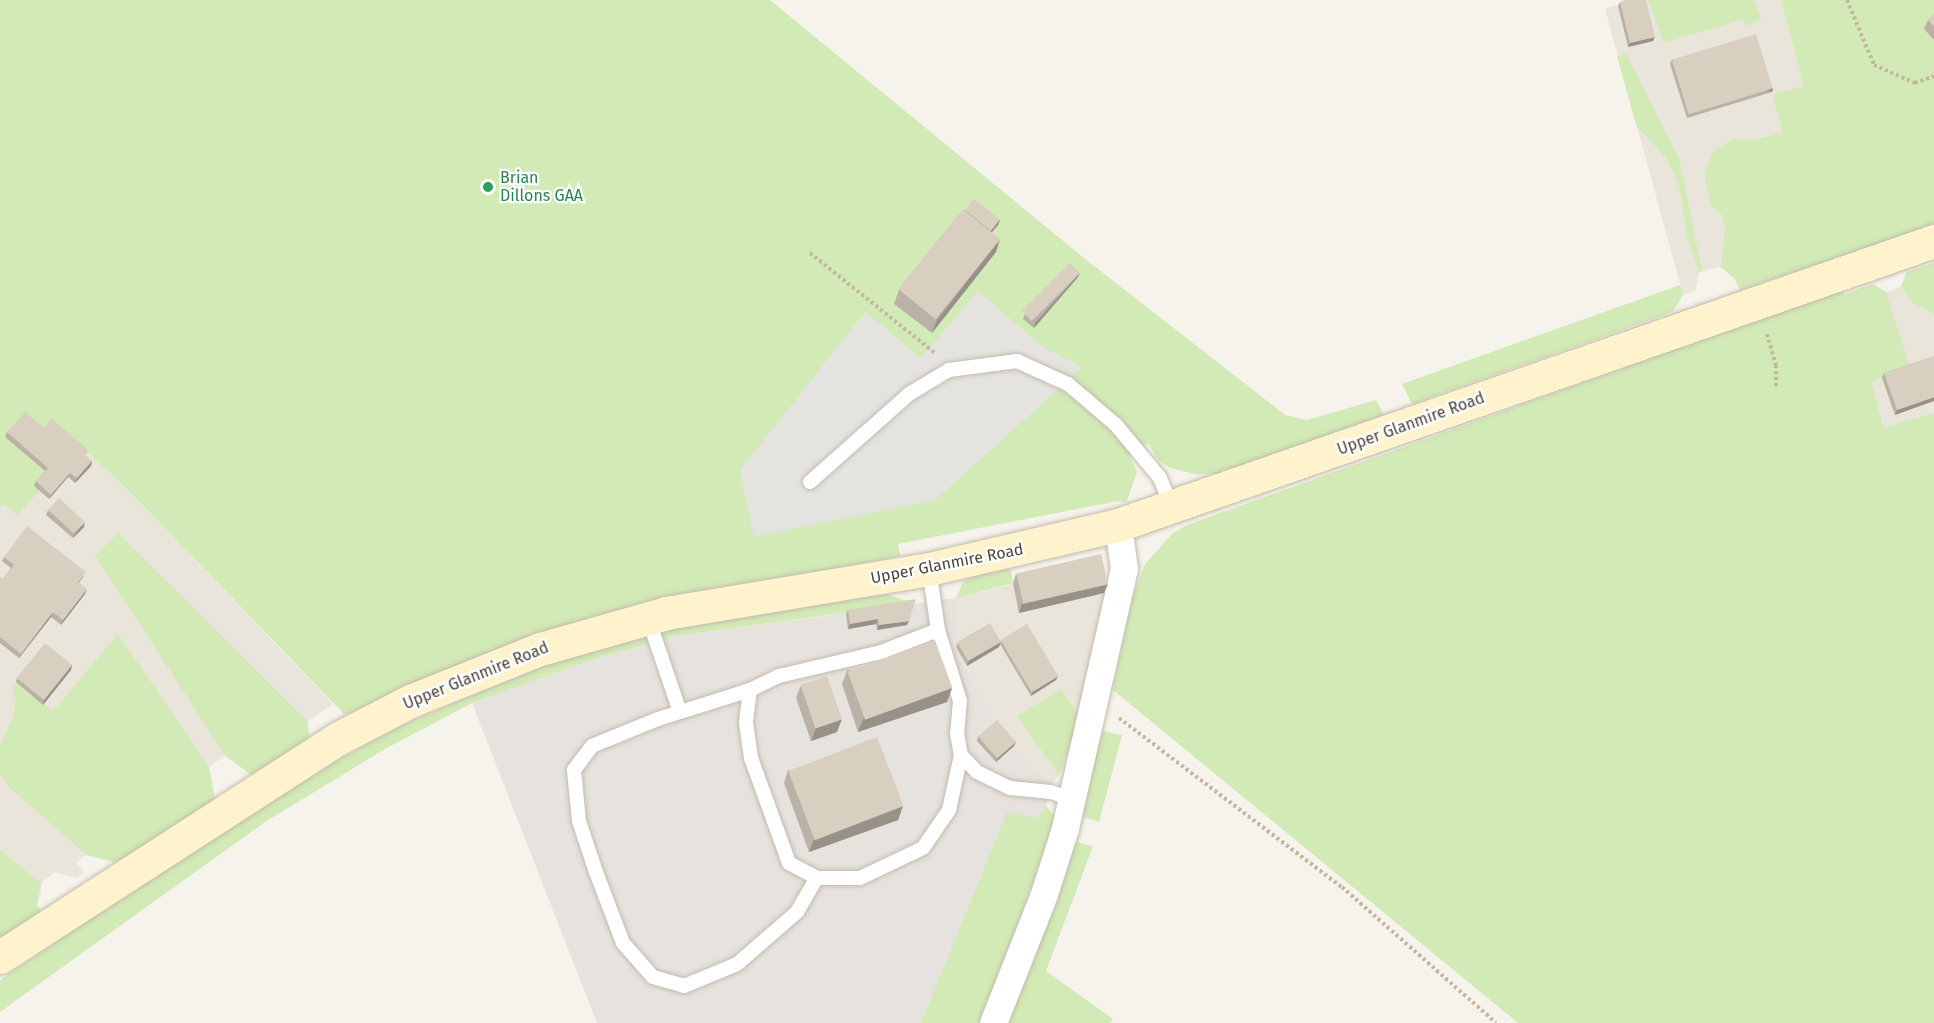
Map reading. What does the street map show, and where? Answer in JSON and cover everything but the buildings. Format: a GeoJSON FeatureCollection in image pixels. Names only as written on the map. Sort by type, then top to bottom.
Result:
{"type":"FeatureCollection","features":[{"type":"Feature","properties":{"kind":"main road","name":"Upper Glanmire Road"},"geometry":{"type":"LineString","coordinates":[[0,957],[243,798],[371,720],[462,679],[540,649],[648,618],[929,569],[1118,525],[1934,241]]}},
{"type":"Feature","properties":{"kind":"street"},"geometry":{"type":"LineString","coordinates":[[993,1023],[1044,894],[1071,799],[1124,569],[1118,525]]}},
{"type":"Feature","properties":{"kind":"lane"},"geometry":{"type":"LineString","coordinates":[[810,482],[909,394],[949,370],[1017,361],[1068,384],[1139,449],[1160,478],[1172,508]]}},
{"type":"Feature","properties":{"kind":"lane"},"geometry":{"type":"LineString","coordinates":[[750,690],[746,722],[751,758],[777,836],[789,863],[818,878],[860,878],[923,848],[949,810],[961,755],[957,733],[960,701],[938,630],[929,569]]}},
{"type":"Feature","properties":{"kind":"lane"},"geometry":{"type":"LineString","coordinates":[[648,618],[680,712]]}},
{"type":"Feature","properties":{"kind":"lane"},"geometry":{"type":"LineString","coordinates":[[818,878],[797,912],[737,964],[684,986],[653,977],[623,943],[579,821],[574,770],[592,746],[680,712],[750,690],[778,676],[881,652],[938,630]]}},
{"type":"Feature","properties":{"kind":"lane"},"geometry":{"type":"LineString","coordinates":[[961,755],[977,772],[1010,788],[1051,792],[1071,799]]}},
{"type":"Feature","properties":{"kind":"path"},"geometry":{"type":"LineString","coordinates":[[1847,0],[1874,65],[1915,83],[1934,76]]}},
{"type":"Feature","properties":{"kind":"path"},"geometry":{"type":"LineString","coordinates":[[810,253],[936,354],[949,370]]}},
{"type":"Feature","properties":{"kind":"path"},"geometry":{"type":"LineString","coordinates":[[1765,327],[1776,365],[1776,386]]}},
{"type":"Feature","properties":{"kind":"path"},"geometry":{"type":"LineString","coordinates":[[1125,722],[1342,887],[1496,1023]]}},
{"type":"Feature","properties":{"kind":"shaded area"},"geometry":{"type":"Polygon","coordinates":[[[1633,0],[1781,0],[1847,241],[1734,278],[1720,267],[1699,272],[1695,291],[1683,295],[1605,9],[1633,0]]]}},
{"type":"Feature","properties":{"kind":"shaded area"},"geometry":{"type":"Polygon","coordinates":[[[1934,263],[1934,444],[1894,460],[1844,295],[1873,284],[1886,292],[1893,290],[1901,286],[1907,272],[1934,263]]]}},
{"type":"Feature","properties":{"kind":"shaded area"},"geometry":{"type":"Polygon","coordinates":[[[978,291],[1044,348],[1083,367],[935,500],[754,537],[740,470],[865,312],[921,358],[978,291]]]}},
{"type":"Feature","properties":{"kind":"shaded area"},"geometry":{"type":"Polygon","coordinates":[[[0,374],[125,487],[333,704],[242,766],[224,756],[209,767],[213,785],[110,854],[91,851],[76,863],[84,872],[77,878],[55,872],[41,883],[41,894],[0,931],[0,374]]]}},
{"type":"Feature","properties":{"kind":"shaded area"},"geometry":{"type":"Polygon","coordinates":[[[1097,563],[1104,593],[1088,687],[1063,768],[1054,782],[1030,769],[995,725],[956,647],[956,598],[1097,563]]]}},
{"type":"Feature","properties":{"kind":"shaded area"},"geometry":{"type":"Polygon","coordinates":[[[956,598],[956,647],[995,725],[1030,769],[1054,782],[1046,806],[1056,819],[973,1023],[597,1023],[472,703],[595,659],[670,637],[956,598]]]}},
{"type":"Feature","properties":{"kind":"green space","name":"Brian Dillons GAA"},"geometry":{"type":"Polygon","coordinates":[[[0,0],[770,0],[1084,258],[1285,415],[1307,420],[1376,400],[1384,415],[1221,474],[1194,474],[1170,468],[1158,460],[1148,443],[1129,455],[1137,472],[1126,503],[1118,501],[898,544],[900,556],[596,616],[522,639],[345,715],[125,487],[53,421],[42,433],[5,437],[46,472],[34,486],[39,491],[18,515],[4,504],[0,509],[0,0]]]}},
{"type":"Feature","properties":{"kind":"green space"},"geometry":{"type":"Polygon","coordinates":[[[1648,0],[1754,0],[1761,19],[1746,26],[1743,19],[1664,43],[1648,0]]]}},
{"type":"Feature","properties":{"kind":"green space"},"geometry":{"type":"Polygon","coordinates":[[[1781,0],[1934,0],[1934,20],[1924,29],[1934,40],[1934,226],[1740,290],[1734,278],[1721,267],[1725,230],[1722,215],[1711,206],[1704,173],[1715,149],[1735,139],[1749,141],[1783,132],[1772,95],[1804,86],[1781,0]]]}},
{"type":"Feature","properties":{"kind":"green space"},"geometry":{"type":"Polygon","coordinates":[[[1626,54],[1679,158],[1702,271],[1699,272],[1687,236],[1679,185],[1667,159],[1636,125],[1617,56],[1626,54]]]}},
{"type":"Feature","properties":{"kind":"green space"},"geometry":{"type":"Polygon","coordinates":[[[1934,263],[1933,314],[1913,303],[1901,286],[1907,272],[1934,263]]]}},
{"type":"Feature","properties":{"kind":"green space"},"geometry":{"type":"Polygon","coordinates":[[[1873,284],[1886,292],[1910,368],[1871,382],[1884,428],[1934,413],[1934,1023],[1518,1023],[1113,690],[1131,601],[1145,564],[1173,533],[1187,525],[1841,290],[1844,295],[1873,284]]]}},
{"type":"Feature","properties":{"kind":"green space"},"geometry":{"type":"Polygon","coordinates":[[[1680,285],[1683,295],[1673,312],[1412,404],[1402,384],[1680,285]]]}},
{"type":"Feature","properties":{"kind":"green space"},"geometry":{"type":"Polygon","coordinates":[[[118,533],[308,722],[309,739],[252,776],[225,755],[95,556],[118,533]]]}},
{"type":"Feature","properties":{"kind":"green space"},"geometry":{"type":"Polygon","coordinates":[[[1005,568],[1011,571],[1013,583],[956,598],[963,582],[974,575],[1005,568]]]}},
{"type":"Feature","properties":{"kind":"green space"},"geometry":{"type":"Polygon","coordinates":[[[882,593],[914,603],[670,637],[595,659],[472,703],[385,749],[265,822],[0,1012],[0,980],[265,801],[392,730],[532,669],[652,632],[882,593]]]}},
{"type":"Feature","properties":{"kind":"green space"},"geometry":{"type":"Polygon","coordinates":[[[118,634],[209,767],[215,800],[125,859],[113,862],[87,855],[11,789],[0,774],[0,746],[13,717],[16,702],[12,688],[16,682],[53,711],[118,634]]]}},
{"type":"Feature","properties":{"kind":"green space"},"geometry":{"type":"Polygon","coordinates":[[[1061,689],[1079,716],[1059,775],[1017,716],[1061,689]]]}},
{"type":"Feature","properties":{"kind":"green space"},"geometry":{"type":"Polygon","coordinates":[[[1102,731],[1122,735],[1099,822],[1082,816],[1102,731]]]}},
{"type":"Feature","properties":{"kind":"green space"},"geometry":{"type":"Polygon","coordinates":[[[1046,806],[1056,819],[982,1023],[921,1023],[1007,812],[1036,818],[1046,806]]]}},
{"type":"Feature","properties":{"kind":"green space"},"geometry":{"type":"Polygon","coordinates":[[[1076,842],[1093,846],[1046,971],[1113,1019],[1110,1023],[1007,1023],[1076,842]]]}},
{"type":"Feature","properties":{"kind":"green space"},"geometry":{"type":"Polygon","coordinates":[[[0,850],[41,883],[37,906],[43,913],[0,940],[0,850]]]}},
{"type":"Feature","properties":{"kind":"place","name":"Brian Dillons GAA"},"geometry":{"type":"Point","coordinates":[488,187]}}]}
